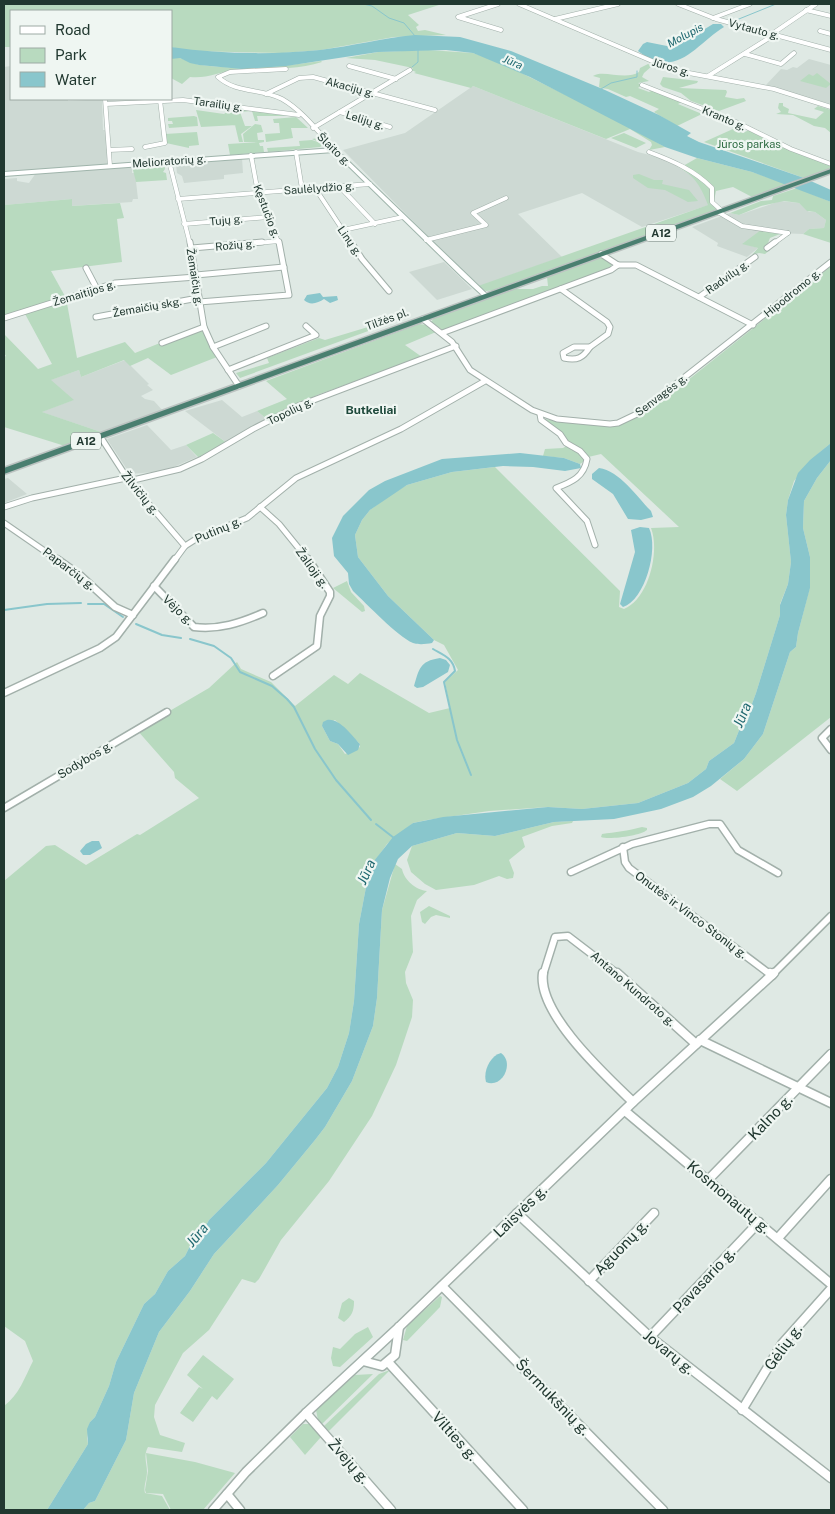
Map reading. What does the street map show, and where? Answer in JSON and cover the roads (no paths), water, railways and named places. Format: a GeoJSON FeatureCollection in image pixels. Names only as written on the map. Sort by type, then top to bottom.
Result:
{"type":"FeatureCollection","features":[{"type":"Feature","properties":{"kind":"highway","name":"Tilžės pl."},"geometry":{"type":"LineString","coordinates":[[4,471],[831,171]]}},
{"type":"Feature","properties":{"kind":"main road","name":"Melioratorių g."},"geometry":{"type":"LineString","coordinates":[[4,174],[335,150]]}},
{"type":"Feature","properties":{"kind":"main road","name":"Šlaito g."},"geometry":{"type":"LineString","coordinates":[[335,150],[486,296]]}},
{"type":"Feature","properties":{"kind":"street"},"geometry":{"type":"LineString","coordinates":[[498,4],[458,17],[501,30]]}},
{"type":"Feature","properties":{"kind":"street","name":"Jūros g."},"geometry":{"type":"LineString","coordinates":[[519,4],[664,67],[774,89],[831,107]]}},
{"type":"Feature","properties":{"kind":"street"},"geometry":{"type":"LineString","coordinates":[[555,19],[618,4]]}},
{"type":"Feature","properties":{"kind":"street","name":"Vytauto g."},"geometry":{"type":"LineString","coordinates":[[678,4],[713,18],[831,50]]}},
{"type":"Feature","properties":{"kind":"street"},"geometry":{"type":"LineString","coordinates":[[713,18],[750,4]]}},
{"type":"Feature","properties":{"kind":"street"},"geometry":{"type":"LineString","coordinates":[[708,76],[745,54],[816,4]]}},
{"type":"Feature","properties":{"kind":"street"},"geometry":{"type":"LineString","coordinates":[[806,10],[831,16]]}},
{"type":"Feature","properties":{"kind":"street"},"geometry":{"type":"LineString","coordinates":[[820,31],[831,34]]}},
{"type":"Feature","properties":{"kind":"street"},"geometry":{"type":"LineString","coordinates":[[745,54],[781,64],[794,53]]}},
{"type":"Feature","properties":{"kind":"street"},"geometry":{"type":"LineString","coordinates":[[349,66],[396,79]]}},
{"type":"Feature","properties":{"kind":"street","name":"Šlaito g."},"geometry":{"type":"LineString","coordinates":[[286,69],[230,72],[218,77],[233,88],[266,94],[284,100],[335,150]]}},
{"type":"Feature","properties":{"kind":"street"},"geometry":{"type":"LineString","coordinates":[[313,128],[410,70]]}},
{"type":"Feature","properties":{"kind":"street","name":"Akacijų g."},"geometry":{"type":"LineString","coordinates":[[266,94],[294,80],[313,77],[435,110]]}},
{"type":"Feature","properties":{"kind":"street","name":"Kranto g."},"geometry":{"type":"LineString","coordinates":[[642,85],[736,122],[791,149],[831,164]]}},
{"type":"Feature","properties":{"kind":"street"},"geometry":{"type":"LineString","coordinates":[[145,147],[162,145],[165,142],[160,100]]}},
{"type":"Feature","properties":{"kind":"street","name":"Tarailių g."},"geometry":{"type":"LineString","coordinates":[[106,101],[190,100],[300,115]]}},
{"type":"Feature","properties":{"kind":"street"},"geometry":{"type":"LineString","coordinates":[[106,101],[110,166]]}},
{"type":"Feature","properties":{"kind":"street","name":"Lelijų g."},"geometry":{"type":"LineString","coordinates":[[340,112],[390,127]]}},
{"type":"Feature","properties":{"kind":"street"},"geometry":{"type":"LineString","coordinates":[[109,150],[132,149]]}},
{"type":"Feature","properties":{"kind":"street"},"geometry":{"type":"LineString","coordinates":[[296,152],[302,190]]}},
{"type":"Feature","properties":{"kind":"street"},"geometry":{"type":"LineString","coordinates":[[649,152],[687,166],[696,173],[711,186],[712,202],[720,211],[742,226],[788,233],[767,248]]}},
{"type":"Feature","properties":{"kind":"street","name":"Kęstučio g."},"geometry":{"type":"LineString","coordinates":[[199,300],[289,295],[278,241],[258,193],[252,155]]}},
{"type":"Feature","properties":{"kind":"street","name":"Žemaičių g."},"geometry":{"type":"LineString","coordinates":[[169,161],[184,224],[192,248],[204,327],[213,347],[239,386]]}},
{"type":"Feature","properties":{"kind":"street","name":"Saulėlydžio g."},"geometry":{"type":"LineString","coordinates":[[178,199],[370,184]]}},
{"type":"Feature","properties":{"kind":"street"},"geometry":{"type":"LineString","coordinates":[[339,186],[375,224]]}},
{"type":"Feature","properties":{"kind":"street","name":"Linų g."},"geometry":{"type":"LineString","coordinates":[[315,188],[362,259],[389,290]]}},
{"type":"Feature","properties":{"kind":"street"},"geometry":{"type":"LineString","coordinates":[[426,240],[486,224],[473,213],[506,198]]}},
{"type":"Feature","properties":{"kind":"street","name":"Tujų g."},"geometry":{"type":"LineString","coordinates":[[184,224],[268,217]]}},
{"type":"Feature","properties":{"kind":"street"},"geometry":{"type":"LineString","coordinates":[[343,230],[403,217]]}},
{"type":"Feature","properties":{"kind":"street","name":"Rožių g."},"geometry":{"type":"LineString","coordinates":[[192,248],[278,241]]}},
{"type":"Feature","properties":{"kind":"street"},"geometry":{"type":"LineString","coordinates":[[602,254],[618,265],[636,265],[753,325]]}},
{"type":"Feature","properties":{"kind":"street","name":"Radvilų g."},"geometry":{"type":"LineString","coordinates":[[699,297],[755,257]]}},
{"type":"Feature","properties":{"kind":"street","name":"Hipodromo g."},"geometry":{"type":"LineString","coordinates":[[753,325],[831,262]]}},
{"type":"Feature","properties":{"kind":"street"},"geometry":{"type":"LineString","coordinates":[[442,333],[611,270],[618,265]]}},
{"type":"Feature","properties":{"kind":"street","name":"Žemaitijos g."},"geometry":{"type":"LineString","coordinates":[[4,318],[122,282],[284,267]]}},
{"type":"Feature","properties":{"kind":"street"},"geometry":{"type":"LineString","coordinates":[[86,268],[97,289]]}},
{"type":"Feature","properties":{"kind":"street"},"geometry":{"type":"LineString","coordinates":[[561,289],[607,322],[610,327],[608,334],[590,347],[587,354],[580,358],[567,360],[563,356],[570,348],[590,347]]}},
{"type":"Feature","properties":{"kind":"street","name":"Žemaičių skg."},"geometry":{"type":"LineString","coordinates":[[96,316],[199,300]]}},
{"type":"Feature","properties":{"kind":"street","name":"Senvagės g."},"geometry":{"type":"LineString","coordinates":[[423,319],[456,346],[470,370],[540,414],[598,424],[618,423],[639,413],[753,325]]}},
{"type":"Feature","properties":{"kind":"street"},"geometry":{"type":"LineString","coordinates":[[213,347],[266,326]]}},
{"type":"Feature","properties":{"kind":"street"},"geometry":{"type":"LineString","coordinates":[[228,370],[316,335],[306,326]]}},
{"type":"Feature","properties":{"kind":"street"},"geometry":{"type":"LineString","coordinates":[[162,344],[204,327]]}},
{"type":"Feature","properties":{"kind":"street","name":"Topolių g."},"geometry":{"type":"LineString","coordinates":[[4,507],[32,498],[169,473],[188,466],[298,406],[456,346]]}},
{"type":"Feature","properties":{"kind":"street","name":"Putinų g."},"geometry":{"type":"LineString","coordinates":[[4,693],[109,643],[116,637],[185,546],[196,539],[246,518],[296,478],[400,429],[485,381]]}},
{"type":"Feature","properties":{"kind":"street"},"geometry":{"type":"LineString","coordinates":[[540,414],[541,420],[560,434],[566,443],[580,451],[587,459],[586,470],[580,478],[556,488],[587,521],[595,545]]}},
{"type":"Feature","properties":{"kind":"street","name":"Žilvičių g."},"geometry":{"type":"LineString","coordinates":[[100,436],[128,479],[185,546]]}},
{"type":"Feature","properties":{"kind":"street","name":"Žalioji g."},"geometry":{"type":"LineString","coordinates":[[260,507],[279,524],[330,592],[330,600],[320,616],[317,646],[273,676]]}},
{"type":"Feature","properties":{"kind":"street","name":"Paparčių g."},"geometry":{"type":"LineString","coordinates":[[4,523],[81,576],[115,607],[133,615]]}},
{"type":"Feature","properties":{"kind":"street","name":"Vėjo g."},"geometry":{"type":"LineString","coordinates":[[154,586],[194,626],[204,628],[228,626],[263,613]]}},
{"type":"Feature","properties":{"kind":"street","name":"Sodybos g."},"geometry":{"type":"LineString","coordinates":[[4,808],[167,712]]}},
{"type":"Feature","properties":{"kind":"street"},"geometry":{"type":"LineString","coordinates":[[831,729],[822,738],[831,750]]}},
{"type":"Feature","properties":{"kind":"street"},"geometry":{"type":"LineString","coordinates":[[571,872],[623,848],[690,827],[720,824],[738,850],[778,873]]}},
{"type":"Feature","properties":{"kind":"street","name":"Onutės ir Vinco Stonių g."},"geometry":{"type":"LineString","coordinates":[[623,848],[625,862],[629,868],[772,975]]}},
{"type":"Feature","properties":{"kind":"street","name":"Laisvės g."},"geometry":{"type":"LineString","coordinates":[[213,1510],[306,1413],[399,1327],[633,1102],[772,975],[831,916]]}},
{"type":"Feature","properties":{"kind":"street","name":"Antano Kundroto g."},"geometry":{"type":"LineString","coordinates":[[633,1102],[615,1086],[584,1050],[545,999],[542,975],[555,937],[568,936],[627,981],[698,1042],[831,1103]]}},
{"type":"Feature","properties":{"kind":"street","name":"Kalno g."},"geometry":{"type":"LineString","coordinates":[[708,1179],[831,1054]]}},
{"type":"Feature","properties":{"kind":"street","name":"Kosmonautų g."},"geometry":{"type":"LineString","coordinates":[[625,1111],[831,1284]]}},
{"type":"Feature","properties":{"kind":"street"},"geometry":{"type":"LineString","coordinates":[[778,1238],[831,1179]]}},
{"type":"Feature","properties":{"kind":"street","name":"Jovarų g."},"geometry":{"type":"LineString","coordinates":[[517,1213],[650,1337],[831,1478]]}},
{"type":"Feature","properties":{"kind":"street","name":"Aguonų g."},"geometry":{"type":"LineString","coordinates":[[589,1281],[654,1213]]}},
{"type":"Feature","properties":{"kind":"street","name":"Pavasario g."},"geometry":{"type":"LineString","coordinates":[[650,1337],[758,1222]]}},
{"type":"Feature","properties":{"kind":"street","name":"Šermukšnių g."},"geometry":{"type":"LineString","coordinates":[[442,1286],[663,1510]]}},
{"type":"Feature","properties":{"kind":"street","name":"Gėlių g."},"geometry":{"type":"LineString","coordinates":[[742,1410],[782,1344],[831,1289]]}},
{"type":"Feature","properties":{"kind":"street"},"geometry":{"type":"LineString","coordinates":[[363,1361],[382,1366],[388,1362],[395,1355],[399,1327]]}},
{"type":"Feature","properties":{"kind":"street","name":"Vilties g."},"geometry":{"type":"LineString","coordinates":[[388,1362],[523,1510]]}},
{"type":"Feature","properties":{"kind":"street","name":"Žvejų g."},"geometry":{"type":"LineString","coordinates":[[306,1413],[391,1510]]}},
{"type":"Feature","properties":{"kind":"street"},"geometry":{"type":"LineString","coordinates":[[227,1494],[240,1510]]}},
{"type":"Feature","properties":{"kind":"water"},"geometry":{"type":"Polygon","coordinates":[[[713,24],[721,24],[724,27],[684,57],[674,61],[663,62],[651,59],[638,51],[647,42],[677,46],[713,24]]]}},
{"type":"Feature","properties":{"kind":"water","name":"Jūra"},"geometry":{"type":"Polygon","coordinates":[[[415,35],[460,37],[511,51],[605,90],[659,115],[691,133],[687,136],[699,142],[804,178],[831,190],[831,202],[752,172],[697,158],[665,147],[530,77],[473,53],[446,50],[378,52],[286,66],[242,69],[199,65],[180,58],[172,59],[172,47],[227,52],[283,53],[320,50],[415,35]]]}},
{"type":"Feature","properties":{"kind":"water"},"geometry":{"type":"Polygon","coordinates":[[[320,293],[323,297],[337,296],[338,300],[330,303],[324,299],[317,303],[311,303],[304,300],[307,295],[320,293]]]}},
{"type":"Feature","properties":{"kind":"water"},"geometry":{"type":"Polygon","coordinates":[[[831,443],[831,460],[817,478],[804,501],[803,528],[810,557],[810,588],[796,647],[790,652],[763,734],[744,759],[711,786],[693,797],[661,809],[614,819],[554,822],[495,836],[457,833],[412,846],[398,859],[390,878],[382,910],[377,998],[373,1026],[352,1081],[325,1127],[278,1185],[214,1254],[190,1291],[159,1332],[134,1393],[126,1440],[95,1501],[89,1503],[83,1510],[47,1510],[88,1444],[87,1429],[95,1417],[109,1386],[116,1362],[144,1304],[155,1294],[168,1271],[185,1256],[193,1240],[204,1229],[209,1220],[266,1163],[327,1088],[338,1067],[349,1033],[354,1001],[359,924],[367,882],[374,861],[393,837],[413,823],[443,817],[548,807],[582,809],[638,803],[688,783],[706,769],[709,761],[734,743],[740,728],[746,720],[756,693],[780,615],[780,605],[788,584],[791,562],[786,515],[788,500],[798,473],[810,460],[831,443]]]}},
{"type":"Feature","properties":{"kind":"water"},"geometry":{"type":"Polygon","coordinates":[[[520,453],[564,458],[580,464],[581,468],[565,471],[503,466],[452,472],[407,485],[370,510],[362,520],[355,535],[358,557],[388,596],[434,640],[432,643],[420,644],[406,639],[353,591],[349,584],[348,573],[334,556],[332,538],[343,516],[369,490],[385,481],[442,459],[520,453]]]}},
{"type":"Feature","properties":{"kind":"water"},"geometry":{"type":"Polygon","coordinates":[[[599,468],[607,470],[621,479],[651,511],[653,517],[641,520],[628,519],[613,494],[592,479],[592,474],[599,468]]]}},
{"type":"Feature","properties":{"kind":"water"},"geometry":{"type":"Polygon","coordinates":[[[640,527],[649,528],[652,537],[651,560],[644,584],[638,595],[623,607],[620,604],[635,552],[631,530],[640,527]]]}},
{"type":"Feature","properties":{"kind":"water"},"geometry":{"type":"Polygon","coordinates":[[[440,658],[446,660],[450,665],[448,672],[423,687],[417,688],[414,686],[421,667],[428,661],[440,658]]]}},
{"type":"Feature","properties":{"kind":"water"},"geometry":{"type":"Polygon","coordinates":[[[327,720],[337,722],[345,728],[360,744],[358,750],[348,755],[338,744],[330,741],[322,726],[323,722],[327,720]]]}},
{"type":"Feature","properties":{"kind":"water"},"geometry":{"type":"Polygon","coordinates":[[[92,841],[99,841],[102,848],[90,855],[83,855],[80,851],[86,844],[92,841]]]}},
{"type":"Feature","properties":{"kind":"water"},"geometry":{"type":"Polygon","coordinates":[[[501,1053],[507,1063],[505,1074],[497,1082],[486,1082],[488,1064],[501,1053]]]}},
{"type":"Feature","properties":{"kind":"waterway"},"geometry":{"type":"LineString","coordinates":[[363,4],[372,6],[389,18],[404,23],[415,36]]}},
{"type":"Feature","properties":{"kind":"waterway","name":"Molupis"},"geometry":{"type":"LineString","coordinates":[[734,21],[776,4]]}},
{"type":"Feature","properties":{"kind":"waterway"},"geometry":{"type":"LineString","coordinates":[[412,67],[418,62],[418,50]]}},
{"type":"Feature","properties":{"kind":"waterway","name":"Molupis"},"geometry":{"type":"LineString","coordinates":[[601,89],[611,83],[637,77],[637,71]]}},
{"type":"Feature","properties":{"kind":"waterway"},"geometry":{"type":"LineString","coordinates":[[4,610],[47,604],[81,603]]}},
{"type":"Feature","properties":{"kind":"waterway"},"geometry":{"type":"LineString","coordinates":[[88,604],[104,604],[123,617]]}},
{"type":"Feature","properties":{"kind":"waterway"},"geometry":{"type":"LineString","coordinates":[[136,624],[162,635],[181,638]]}},
{"type":"Feature","properties":{"kind":"waterway"},"geometry":{"type":"LineString","coordinates":[[190,639],[214,646],[231,658],[240,672],[272,686],[287,699],[294,707],[315,749],[336,780],[371,820]]}},
{"type":"Feature","properties":{"kind":"waterway"},"geometry":{"type":"LineString","coordinates":[[433,649],[447,657],[454,667],[455,671],[444,682],[457,740],[471,775]]}},
{"type":"Feature","properties":{"kind":"waterway"},"geometry":{"type":"LineString","coordinates":[[376,824],[394,838]]}},
{"type":"Feature","properties":{"kind":"district","name":"Butkeliai"},"geometry":{"type":"Point","coordinates":[371,410]}},
{"type":"Feature","properties":{"kind":"park label","name":"Jūros parkas"},"geometry":{"type":"Point","coordinates":[749,144]}}]}
